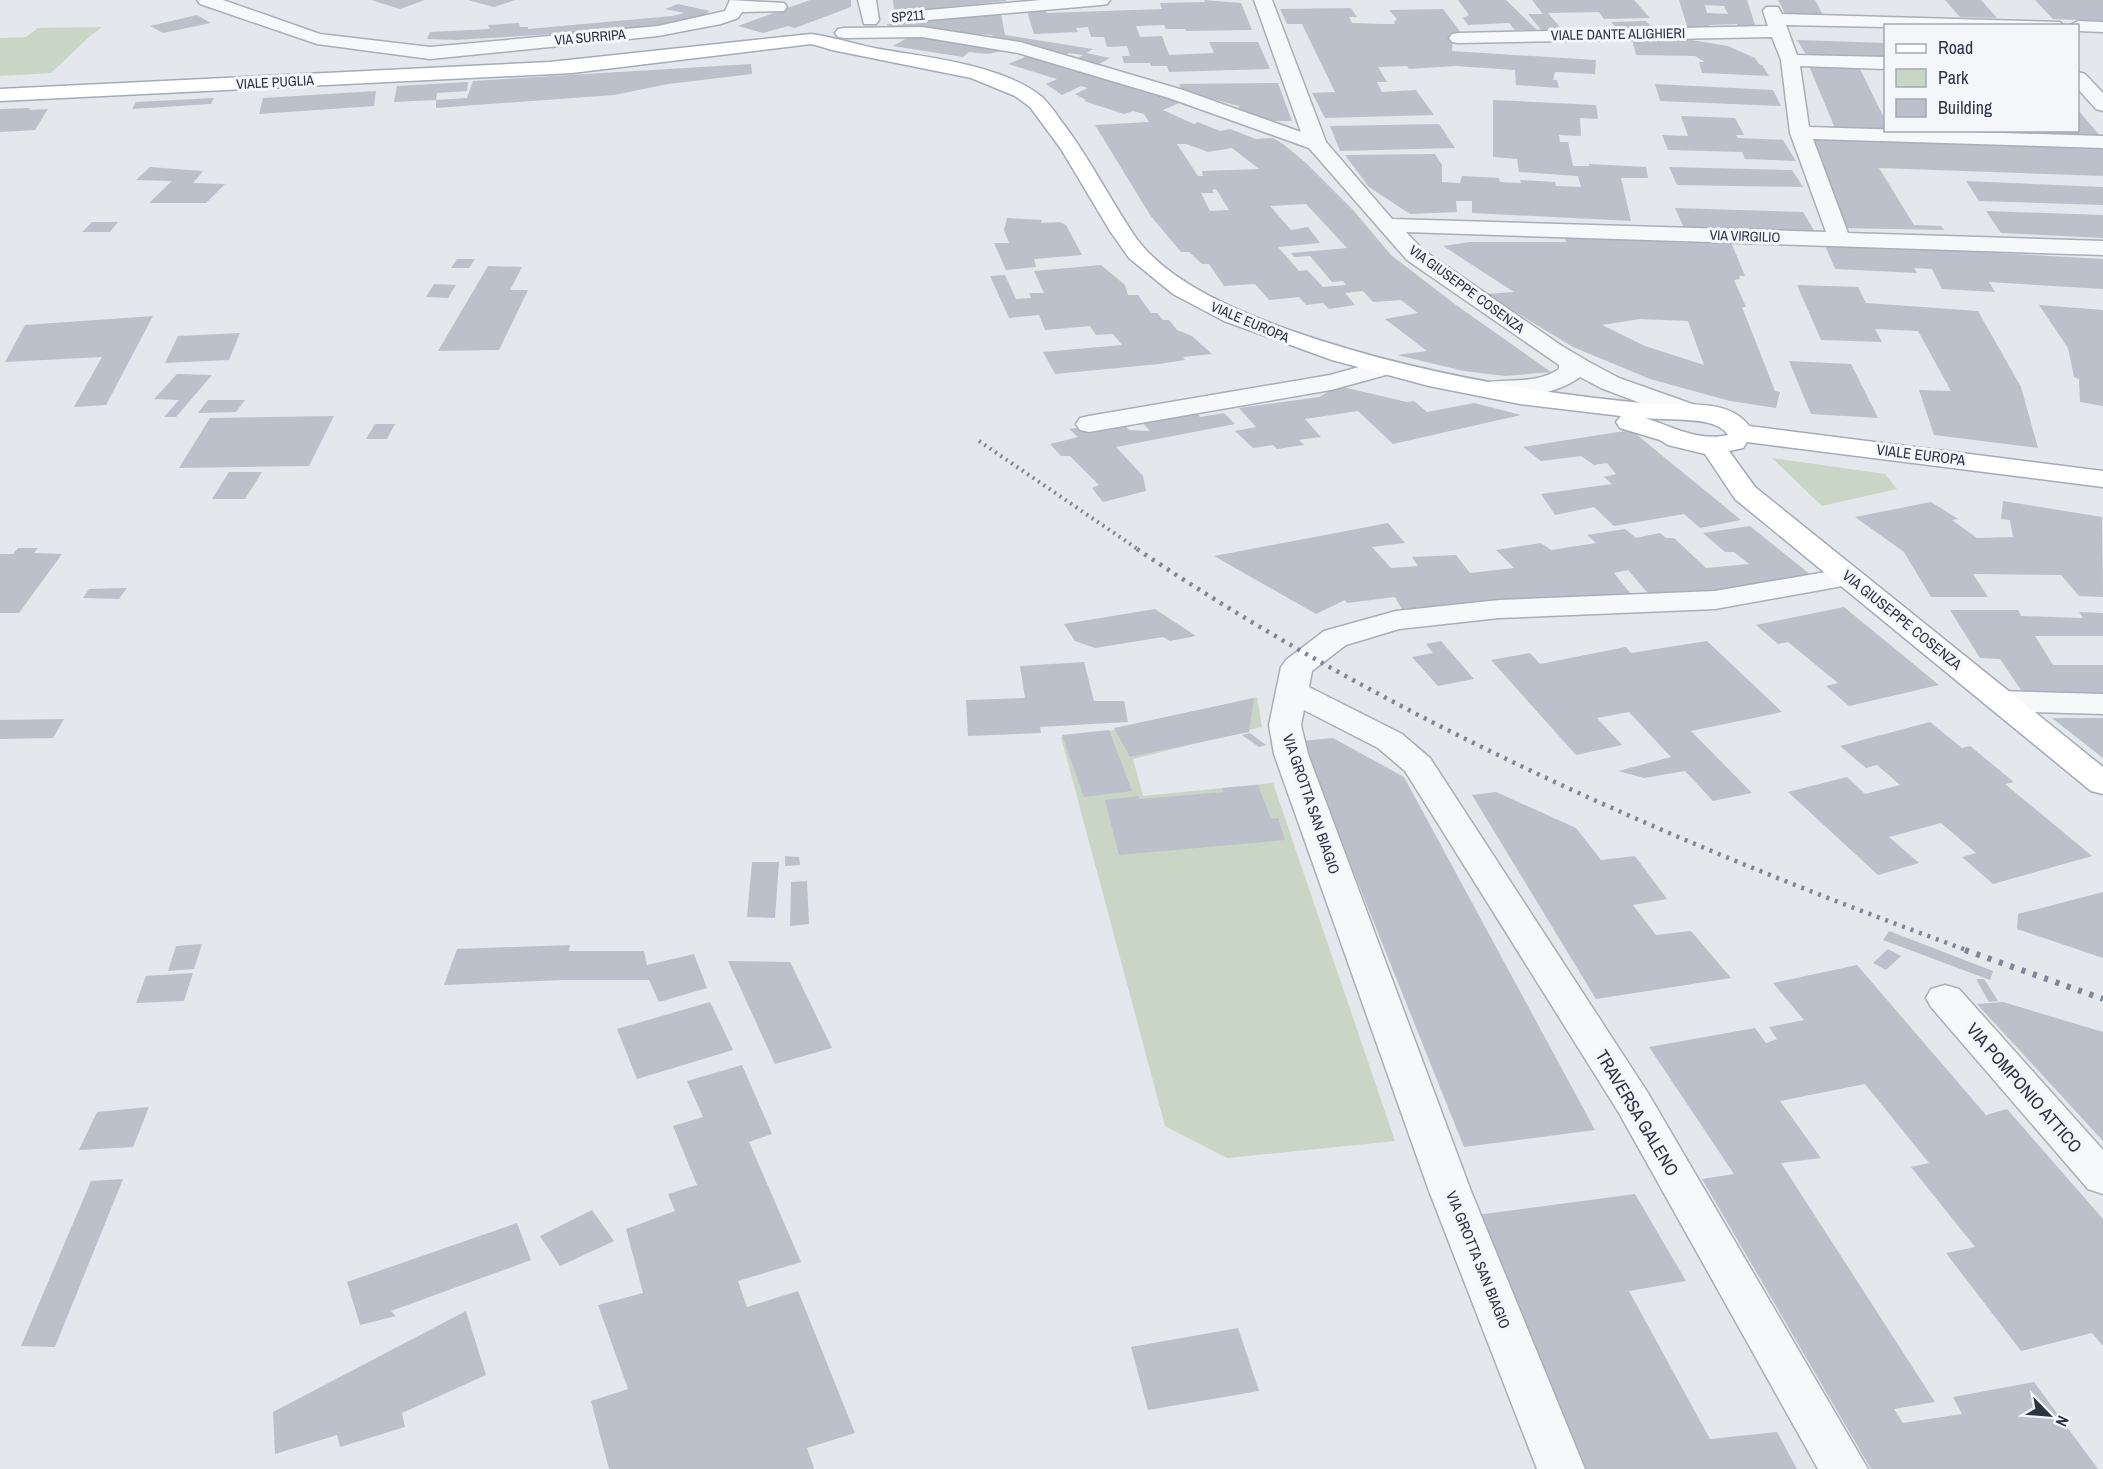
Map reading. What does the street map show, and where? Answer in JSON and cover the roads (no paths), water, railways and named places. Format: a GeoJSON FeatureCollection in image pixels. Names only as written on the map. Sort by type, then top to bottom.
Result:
{"type":"FeatureCollection","features":[{"type":"Feature","properties":{"kind":"main road","name":"VIALE PUGLIA"},"geometry":{"type":"LineString","coordinates":[[0,95],[433,63],[550,68],[793,45],[818,39],[835,40],[898,58]]}},
{"type":"Feature","properties":{"kind":"main road"},"geometry":{"type":"LineString","coordinates":[[813,55],[827,51],[835,40]]}},
{"type":"Feature","properties":{"kind":"main road","name":"VIALE PUGLIA"},"geometry":{"type":"LineString","coordinates":[[793,45],[813,55],[898,58]]}},
{"type":"Feature","properties":{"kind":"main road","name":"VIALE EUROPA"},"geometry":{"type":"LineString","coordinates":[[898,58],[976,73],[1022,92],[1037,103],[1099,192],[1122,235],[1154,269],[1197,299],[1241,321],[1384,368],[1558,402],[1679,420]]}},
{"type":"Feature","properties":{"kind":"main road"},"geometry":{"type":"LineString","coordinates":[[1701,412],[1723,418],[1740,433],[1733,442],[1713,447],[1687,443],[1679,420],[1701,412]]}},
{"type":"Feature","properties":{"kind":"main road","name":"VIALE EUROPA"},"geometry":{"type":"LineString","coordinates":[[1740,433],[2103,479]]}},
{"type":"Feature","properties":{"kind":"main road","name":"VIA GIUSEPPE COSENZA"},"geometry":{"type":"LineString","coordinates":[[1713,447],[1745,493],[2103,784]]}},
{"type":"Feature","properties":{"kind":"street"},"geometry":{"type":"LineString","coordinates":[[206,0],[317,39],[433,63],[673,38],[699,33],[798,0]]}},
{"type":"Feature","properties":{"kind":"street"},"geometry":{"type":"LineString","coordinates":[[793,45],[870,20],[867,0]]}},
{"type":"Feature","properties":{"kind":"street","name":"SP211"},"geometry":{"type":"LineString","coordinates":[[835,40],[870,20],[1059,1],[1101,0]]}},
{"type":"Feature","properties":{"kind":"street","name":"VIA GIUSEPPE COSENZA"},"geometry":{"type":"LineString","coordinates":[[1263,0],[1316,144],[1386,225],[1416,255],[1572,362],[1679,420]]}},
{"type":"Feature","properties":{"kind":"street"},"geometry":{"type":"LineString","coordinates":[[1768,0],[1790,60],[1800,133],[1839,238]]}},
{"type":"Feature","properties":{"kind":"street"},"geometry":{"type":"LineString","coordinates":[[738,3],[757,8],[771,5],[771,9]]}},
{"type":"Feature","properties":{"kind":"street","name":"VIA SURRIPA"},"geometry":{"type":"LineString","coordinates":[[433,63],[658,31],[715,20],[732,14],[738,3]]}},
{"type":"Feature","properties":{"kind":"street"},"geometry":{"type":"LineString","coordinates":[[2017,8],[2031,24]]}},
{"type":"Feature","properties":{"kind":"street"},"geometry":{"type":"LineString","coordinates":[[2079,26],[2103,27]]}},
{"type":"Feature","properties":{"kind":"street","name":"VIALE DANTE ALIGHIERI"},"geometry":{"type":"LineString","coordinates":[[1458,38],[1884,27]]}},
{"type":"Feature","properties":{"kind":"street","name":"VIALE DANTE ALIGHIERI"},"geometry":{"type":"LineString","coordinates":[[1777,28],[1884,37]]}},
{"type":"Feature","properties":{"kind":"street"},"geometry":{"type":"LineString","coordinates":[[835,40],[922,32],[1020,48],[1176,94],[1316,144]]}},
{"type":"Feature","properties":{"kind":"street"},"geometry":{"type":"LineString","coordinates":[[1790,60],[1884,63]]}},
{"type":"Feature","properties":{"kind":"street"},"geometry":{"type":"LineString","coordinates":[[2079,79],[2103,105]]}},
{"type":"Feature","properties":{"kind":"street"},"geometry":{"type":"LineString","coordinates":[[1800,133],[2103,142]]}},
{"type":"Feature","properties":{"kind":"street","name":"VIA VIRGILIO"},"geometry":{"type":"LineString","coordinates":[[1386,225],[2103,248]]}},
{"type":"Feature","properties":{"kind":"street"},"geometry":{"type":"LineString","coordinates":[[1486,389],[1551,384],[1563,379],[1571,372],[1572,362]]}},
{"type":"Feature","properties":{"kind":"street"},"geometry":{"type":"LineString","coordinates":[[1089,424],[1331,382],[1384,368]]}},
{"type":"Feature","properties":{"kind":"street","name":"VIA GROTTA SAN BIAGIO"},"geometry":{"type":"LineString","coordinates":[[1561,1469],[1446,1180],[1291,754],[1285,725],[1297,667],[1335,638],[1396,620],[1499,609],[1715,600],[1850,577]]}},
{"type":"Feature","properties":{"kind":"street","name":"TRAVERSA GALENO"},"geometry":{"type":"LineString","coordinates":[[1291,690],[1390,741],[1418,765],[1634,1104],[1844,1469]]}},
{"type":"Feature","properties":{"kind":"street"},"geometry":{"type":"LineString","coordinates":[[2001,700],[2103,704]]}},
{"type":"Feature","properties":{"kind":"street","name":"VIA POMPONIO ATTICO"},"geometry":{"type":"LineString","coordinates":[[1945,998],[2103,1178]]}},
{"type":"Feature","properties":{"kind":"railway"},"geometry":{"type":"LineString","coordinates":[[979,441],[1139,550]]}},
{"type":"Feature","properties":{"kind":"railway"},"geometry":{"type":"LineString","coordinates":[[1137,549],[1235,612],[1334,670],[1540,775],[1752,868],[1969,951]]}},
{"type":"Feature","properties":{"kind":"railway"},"geometry":{"type":"LineString","coordinates":[[1965,950],[2103,999]]}}]}
